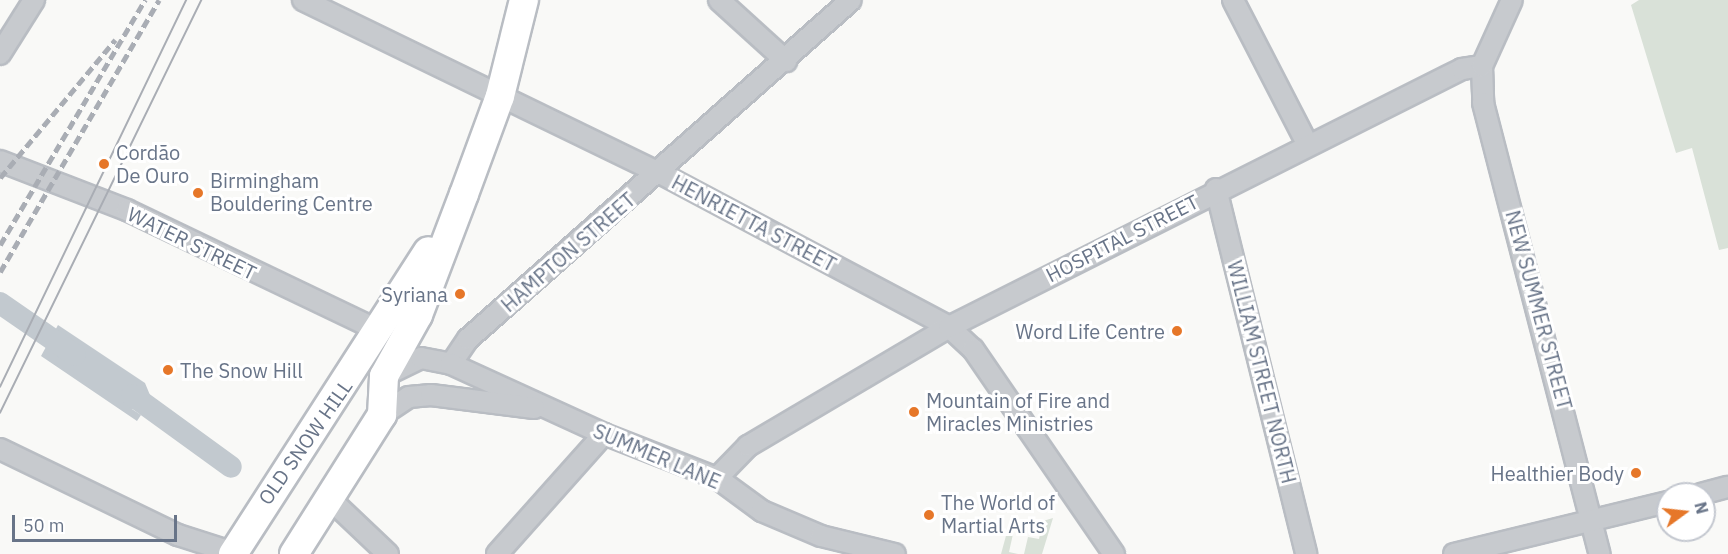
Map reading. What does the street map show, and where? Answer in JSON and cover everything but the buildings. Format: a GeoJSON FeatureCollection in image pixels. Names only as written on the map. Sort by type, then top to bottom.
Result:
{"type":"FeatureCollection","features":[{"type":"Feature","properties":{"kind":"main road"},"geometry":{"type":"LineString","coordinates":[[294,554],[332,501],[382,415],[384,376],[418,315],[464,194],[500,96],[524,0]]}},
{"type":"Feature","properties":{"kind":"main road","name":"OLD SNOW HILL"},"geometry":{"type":"LineString","coordinates":[[234,553],[278,481],[380,331],[464,194]]}},
{"type":"Feature","properties":{"kind":"main road"},"geometry":{"type":"LineString","coordinates":[[278,481],[314,465],[365,388],[384,376]]}},
{"type":"Feature","properties":{"kind":"street"},"geometry":{"type":"LineString","coordinates":[[0,54],[34,0]]}},
{"type":"Feature","properties":{"kind":"street","name":"HENRIETTA STREET"},"geometry":{"type":"LineString","coordinates":[[303,0],[657,172],[949,327],[973,349],[1114,554]]}},
{"type":"Feature","properties":{"kind":"street"},"geometry":{"type":"LineString","coordinates":[[719,0],[786,61]]}},
{"type":"Feature","properties":{"kind":"street","name":"HAMPTON STREET"},"geometry":{"type":"LineString","coordinates":[[451,364],[468,339],[786,61],[851,0]]}},
{"type":"Feature","properties":{"kind":"street"},"geometry":{"type":"LineString","coordinates":[[1233,0],[1308,145]]}},
{"type":"Feature","properties":{"kind":"street"},"geometry":{"type":"LineString","coordinates":[[1482,66],[1512,0]]}},
{"type":"Feature","properties":{"kind":"street","name":"HOSPITAL STREET"},"geometry":{"type":"LineString","coordinates":[[717,478],[748,446],[949,327],[1216,189],[1462,69],[1482,66]]}},
{"type":"Feature","properties":{"kind":"street","name":"NEW SUMMER STREET"},"geometry":{"type":"LineString","coordinates":[[1482,66],[1483,103],[1600,554]]}},
{"type":"Feature","properties":{"kind":"street","name":"WATER STREET"},"geometry":{"type":"LineString","coordinates":[[0,161],[127,210],[380,331]]}},
{"type":"Feature","properties":{"kind":"street","name":"WILLIAM STREET NORTH"},"geometry":{"type":"LineString","coordinates":[[1216,189],[1306,554]]}},
{"type":"Feature","properties":{"kind":"street","name":"SUMMER LANE"},"geometry":{"type":"LineString","coordinates":[[384,376],[421,358],[451,364],[497,381],[551,411],[604,434],[717,478],[762,511],[821,536],[896,554]]}},
{"type":"Feature","properties":{"kind":"street","name":"SUMMER LANE"},"geometry":{"type":"LineString","coordinates":[[382,415],[410,397],[431,395],[551,411]]}},
{"type":"Feature","properties":{"kind":"street"},"geometry":{"type":"LineString","coordinates":[[497,554],[604,434]]}},
{"type":"Feature","properties":{"kind":"street"},"geometry":{"type":"LineString","coordinates":[[0,449],[178,535],[234,553]]}},
{"type":"Feature","properties":{"kind":"street"},"geometry":{"type":"LineString","coordinates":[[332,501],[388,554]]}},
{"type":"Feature","properties":{"kind":"street"},"geometry":{"type":"LineString","coordinates":[[1454,554],[1656,505]]}},
{"type":"Feature","properties":{"kind":"shaded area"},"geometry":{"type":"Polygon","coordinates":[[[1639,0],[1728,0],[1728,248],[1719,250],[1692,148],[1676,153],[1631,5],[1639,0]]]}},
{"type":"Feature","properties":{"kind":"shaded area"},"geometry":{"type":"Polygon","coordinates":[[[58,325],[145,383],[157,412],[136,406],[132,409],[141,415],[137,421],[41,356],[58,325]]]}},
{"type":"Feature","properties":{"kind":"shaded area"},"geometry":{"type":"Polygon","coordinates":[[[1053,518],[1042,554],[1024,554],[1028,537],[1039,539],[1043,521],[1053,518]]]}},
{"type":"Feature","properties":{"kind":"shaded area"},"geometry":{"type":"Polygon","coordinates":[[[1007,532],[1013,534],[1009,552],[1018,554],[1001,554],[1007,532]]]}},
{"type":"Feature","properties":{"kind":"waterway"},"geometry":{"type":"LineString","coordinates":[[0,303],[75,355]]}},
{"type":"Feature","properties":{"kind":"waterway"},"geometry":{"type":"LineString","coordinates":[[132,395],[231,467]]}},
{"type":"Feature","properties":{"kind":"tram line"},"geometry":{"type":"LineString","coordinates":[[0,387],[186,0]]}},
{"type":"Feature","properties":{"kind":"tram line"},"geometry":{"type":"LineString","coordinates":[[0,413],[201,0]]}},
{"type":"Feature","properties":{"kind":"railway"},"geometry":{"type":"LineString","coordinates":[[0,245],[145,0]]}},
{"type":"Feature","properties":{"kind":"railway"},"geometry":{"type":"LineString","coordinates":[[0,272],[159,0]]}},
{"type":"Feature","properties":{"kind":"railway"},"geometry":{"type":"LineString","coordinates":[[0,178],[115,40]]}},
{"type":"Feature","properties":{"kind":"place","name":"Cordão De Ouro"},"geometry":{"type":"Point","coordinates":[104,164]}},
{"type":"Feature","properties":{"kind":"place","name":"Birmingham Bouldering Centre"},"geometry":{"type":"Point","coordinates":[198,193]}},
{"type":"Feature","properties":{"kind":"place","name":"Syriana"},"geometry":{"type":"Point","coordinates":[460,294]}},
{"type":"Feature","properties":{"kind":"place","name":"Word Life Centre"},"geometry":{"type":"Point","coordinates":[1177,331]}},
{"type":"Feature","properties":{"kind":"place","name":"The Snow Hill"},"geometry":{"type":"Point","coordinates":[168,370]}},
{"type":"Feature","properties":{"kind":"place","name":"Mountain of Fire and Miracles Ministries"},"geometry":{"type":"Point","coordinates":[914,412]}},
{"type":"Feature","properties":{"kind":"place","name":"Healthier Body"},"geometry":{"type":"Point","coordinates":[1636,473]}},
{"type":"Feature","properties":{"kind":"place","name":"The World of Martial Arts"},"geometry":{"type":"Point","coordinates":[929,515]}}]}
